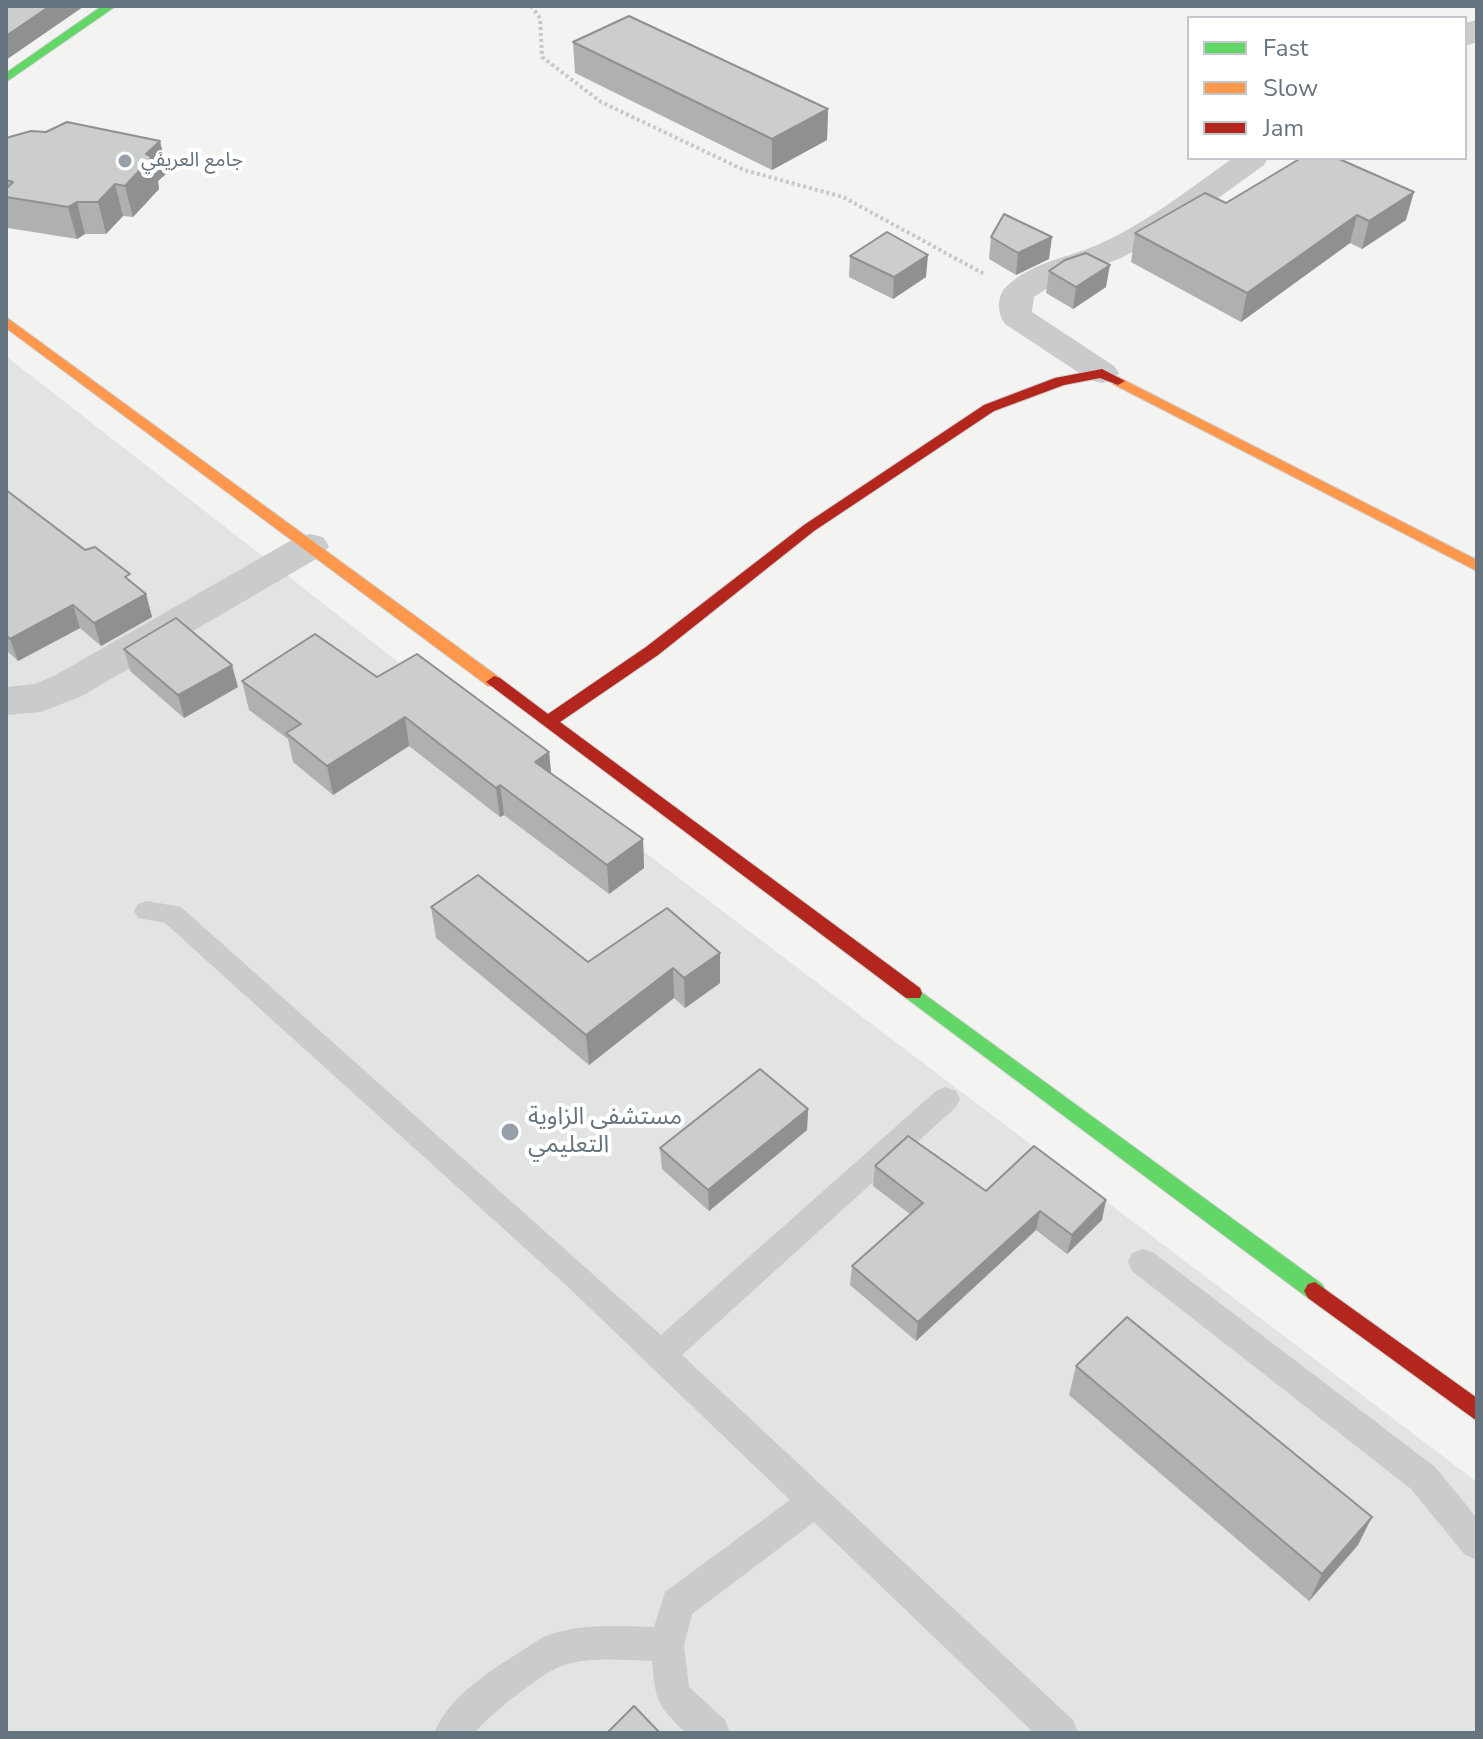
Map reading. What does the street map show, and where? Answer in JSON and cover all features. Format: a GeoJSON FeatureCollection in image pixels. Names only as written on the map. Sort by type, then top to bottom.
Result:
{"type":"FeatureCollection","features":[{"type":"Feature","properties":{"kind":"street"},"geometry":{"type":"LineString","coordinates":[[6,78],[110,6]]}},
{"type":"Feature","properties":{"kind":"street"},"geometry":{"type":"LineString","coordinates":[[1250,160],[1163,223],[1108,252],[1049,272],[1018,293],[1017,317],[1102,373],[1477,566]]}},
{"type":"Feature","properties":{"kind":"street"},"geometry":{"type":"LineString","coordinates":[[6,321],[1477,1411]]}},
{"type":"Feature","properties":{"kind":"street"},"geometry":{"type":"LineString","coordinates":[[548,722],[652,651],[809,528],[976,416],[1003,402],[1060,381],[1102,373]]}},
{"type":"Feature","properties":{"kind":"street"},"geometry":{"type":"LineString","coordinates":[[6,701],[41,698],[68,686],[310,546]]}},
{"type":"Feature","properties":{"kind":"lane"},"geometry":{"type":"LineString","coordinates":[[147,911],[172,914],[579,1278],[1060,1733]]}},
{"type":"Feature","properties":{"kind":"lane"},"geometry":{"type":"LineString","coordinates":[[660,1355],[946,1099]]}},
{"type":"Feature","properties":{"kind":"lane"},"geometry":{"type":"LineString","coordinates":[[1143,1262],[1423,1478],[1477,1544]]}},
{"type":"Feature","properties":{"kind":"lane"},"geometry":{"type":"LineString","coordinates":[[712,1733],[673,1696],[667,1645],[677,1604],[814,1502]]}},
{"type":"Feature","properties":{"kind":"lane"},"geometry":{"type":"LineString","coordinates":[[452,1733],[475,1705],[555,1649],[604,1642],[667,1645]]}},
{"type":"Feature","properties":{"kind":"path"},"geometry":{"type":"LineString","coordinates":[[531,6],[540,18],[542,57],[601,102],[744,170],[843,197],[1018,293]]}},
{"type":"Feature","properties":{"kind":"shaded area","name":"مستشفى الزاوية التعليمي"},"geometry":{"type":"Polygon","coordinates":[[[6,356],[552,782],[1477,1482],[1477,1733],[6,1733],[6,356]]]}},
{"type":"Feature","properties":{"kind":"building"},"geometry":{"type":"Polygon","coordinates":[[[6,6],[50,6],[6,36],[6,6]]]}},
{"type":"Feature","properties":{"kind":"building"},"geometry":{"type":"Polygon","coordinates":[[[629,16],[828,109],[772,139],[573,42],[629,16]]]}},
{"type":"Feature","properties":{"kind":"building"},"geometry":{"type":"Polygon","coordinates":[[[67,122],[160,141],[146,154],[152,157],[125,186],[115,184],[98,202],[77,202],[68,207],[6,197],[6,189],[13,182],[6,180],[6,138],[31,131],[46,132],[67,122]]]}},
{"type":"Feature","properties":{"kind":"building"},"geometry":{"type":"Polygon","coordinates":[[[1298,160],[1342,160],[1414,192],[1369,221],[1357,215],[1247,293],[1135,233],[1205,193],[1226,203],[1298,160]]]}},
{"type":"Feature","properties":{"kind":"building"},"geometry":{"type":"Polygon","coordinates":[[[1004,214],[1052,237],[1018,253],[991,237],[1004,214]]]}},
{"type":"Feature","properties":{"kind":"building"},"geometry":{"type":"Polygon","coordinates":[[[887,232],[928,255],[894,277],[850,256],[887,232]]]}},
{"type":"Feature","properties":{"kind":"building"},"geometry":{"type":"Polygon","coordinates":[[[1086,253],[1110,265],[1076,287],[1049,271],[1065,260],[1086,253]]]}},
{"type":"Feature","properties":{"kind":"building"},"geometry":{"type":"Polygon","coordinates":[[[6,490],[85,550],[95,547],[130,574],[125,577],[146,594],[94,623],[73,605],[10,639],[6,635],[6,490]]]}},
{"type":"Feature","properties":{"kind":"building"},"geometry":{"type":"Polygon","coordinates":[[[176,618],[232,665],[178,695],[124,649],[176,618]]]}},
{"type":"Feature","properties":{"kind":"building"},"geometry":{"type":"Polygon","coordinates":[[[315,634],[377,677],[417,654],[549,752],[535,762],[643,839],[607,865],[500,785],[496,788],[405,717],[327,766],[286,733],[301,724],[242,681],[315,634]]]}},
{"type":"Feature","properties":{"kind":"building"},"geometry":{"type":"Polygon","coordinates":[[[478,875],[588,962],[667,908],[720,953],[684,978],[673,968],[586,1035],[431,907],[478,875]]]}},
{"type":"Feature","properties":{"kind":"building"},"geometry":{"type":"Polygon","coordinates":[[[760,1069],[808,1109],[708,1190],[660,1148],[760,1069]]]}},
{"type":"Feature","properties":{"kind":"building"},"geometry":{"type":"Polygon","coordinates":[[[908,1136],[986,1191],[1034,1146],[1106,1200],[1072,1235],[1040,1211],[918,1322],[852,1266],[923,1203],[875,1166],[908,1136]]]}},
{"type":"Feature","properties":{"kind":"building"},"geometry":{"type":"Polygon","coordinates":[[[1127,1317],[1372,1517],[1322,1574],[1076,1366],[1127,1317]]]}},
{"type":"Feature","properties":{"kind":"building"},"geometry":{"type":"Polygon","coordinates":[[[634,1706],[660,1733],[607,1733],[634,1706]]]}},
{"type":"Feature","properties":{"kind":"traffic: fast"},"geometry":{"type":"LineString","coordinates":[[6,78],[110,6]]}},
{"type":"Feature","properties":{"kind":"traffic: fast"},"geometry":{"type":"LineString","coordinates":[[913,993],[1315,1291]]}},
{"type":"Feature","properties":{"kind":"traffic: slow"},"geometry":{"type":"LineString","coordinates":[[6,321],[494,682]]}},
{"type":"Feature","properties":{"kind":"traffic: slow"},"geometry":{"type":"LineString","coordinates":[[1118,381],[1477,566]]}},
{"type":"Feature","properties":{"kind":"traffic: jam"},"geometry":{"type":"LineString","coordinates":[[548,722],[652,651],[809,528],[989,408],[1060,381],[1102,373],[1118,381]]}},
{"type":"Feature","properties":{"kind":"traffic: jam"},"geometry":{"type":"LineString","coordinates":[[494,682],[913,993]]}},
{"type":"Feature","properties":{"kind":"traffic: jam"},"geometry":{"type":"LineString","coordinates":[[1315,1291],[1477,1411]]}},
{"type":"Feature","properties":{"kind":"place","name":"جامع العريفي"},"geometry":{"type":"Point","coordinates":[125,161]}},
{"type":"Feature","properties":{"kind":"place","name":"مستشفى الزاوية التعليمي"},"geometry":{"type":"Point","coordinates":[510,1132]}}]}
